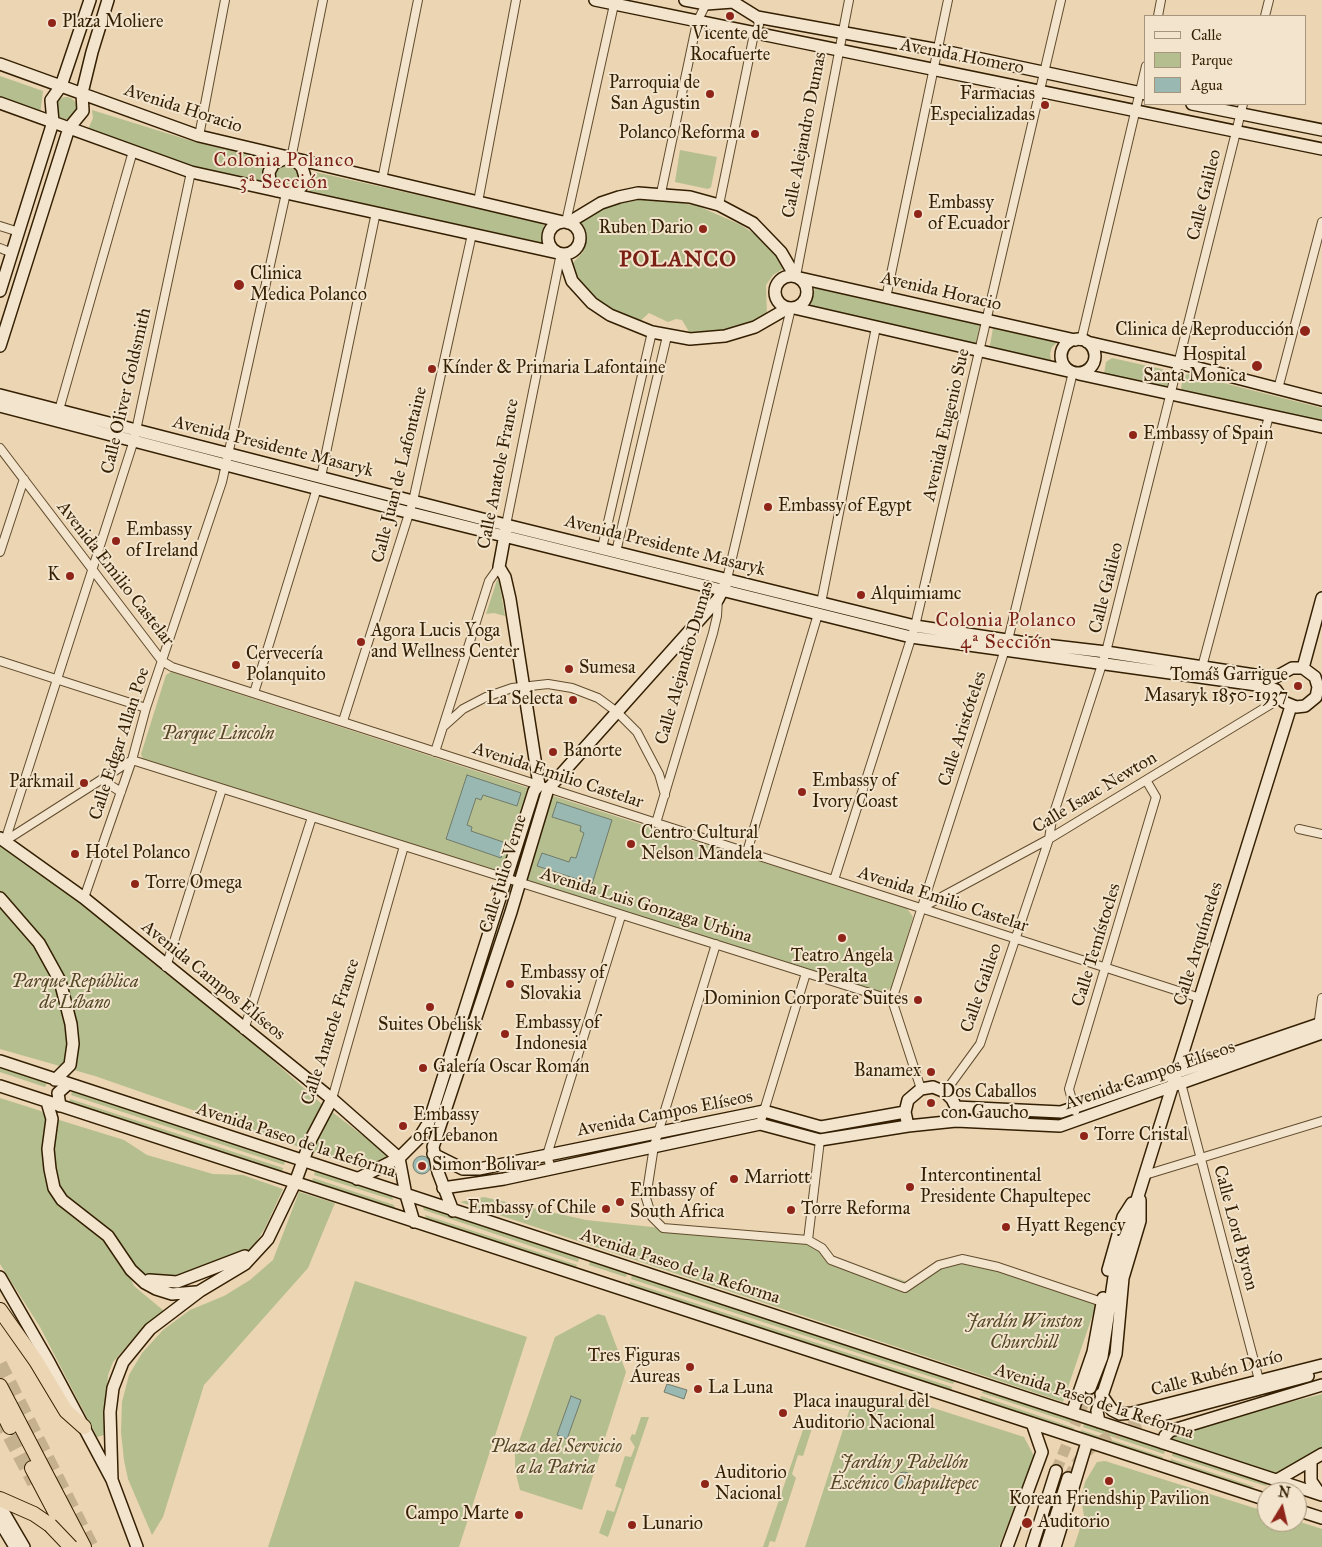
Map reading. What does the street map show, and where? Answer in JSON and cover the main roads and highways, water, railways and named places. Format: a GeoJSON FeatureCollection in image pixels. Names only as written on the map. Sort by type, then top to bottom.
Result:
{"type":"FeatureCollection","features":[{"type":"Feature","properties":{"kind":"highway"},"geometry":{"type":"LineString","coordinates":[[0,1310],[66,1411],[84,1427]]}},
{"type":"Feature","properties":{"kind":"highway"},"geometry":{"type":"LineString","coordinates":[[0,1386],[84,1547]]}},
{"type":"Feature","properties":{"kind":"highway"},"geometry":{"type":"LineString","coordinates":[[0,1407],[72,1547]]}},
{"type":"Feature","properties":{"kind":"highway"},"geometry":{"type":"LineString","coordinates":[[2,1503],[43,1519],[72,1547]]}},
{"type":"Feature","properties":{"kind":"water"},"geometry":{"type":"Polygon","coordinates":[[[467,775],[521,793],[517,806],[483,795],[481,800],[476,798],[467,825],[472,827],[471,831],[506,843],[501,858],[446,839],[467,775]]]}},
{"type":"Feature","properties":{"kind":"water"},"geometry":{"type":"Polygon","coordinates":[[[557,802],[612,820],[592,884],[537,866],[542,853],[569,862],[571,857],[576,858],[584,833],[580,831],[581,826],[552,817],[557,802]]]}},
{"type":"Feature","properties":{"kind":"water"},"geometry":{"type":"Polygon","coordinates":[[[422,1156],[428,1159],[431,1165],[428,1171],[422,1174],[416,1171],[413,1165],[416,1159],[422,1156]]]}},
{"type":"Feature","properties":{"kind":"water"},"geometry":{"type":"Polygon","coordinates":[[[667,1384],[687,1390],[684,1399],[664,1392],[667,1384]]]}},
{"type":"Feature","properties":{"kind":"water"},"geometry":{"type":"Polygon","coordinates":[[[571,1396],[581,1400],[567,1439],[557,1435],[571,1396]]]}},
{"type":"Feature","properties":{"kind":"water"},"geometry":{"type":"Polygon","coordinates":[[[900,1472],[908,1472],[913,1477],[911,1488],[900,1490],[895,1485],[895,1477],[900,1472]]]}},
{"type":"Feature","properties":{"kind":"tunnel"},"geometry":{"type":"LineString","coordinates":[[0,1364],[92,1547]]}},
{"type":"Feature","properties":{"kind":"tunnel"},"geometry":{"type":"LineString","coordinates":[[1056,1471],[1090,1388]]}},
{"type":"Feature","properties":{"kind":"tunnel"},"geometry":{"type":"LineString","coordinates":[[0,1418],[34,1483]]}},
{"type":"Feature","properties":{"kind":"tunnel"},"geometry":{"type":"LineString","coordinates":[[1068,1478],[1078,1461],[1094,1445],[1111,1435],[1151,1418]]}},
{"type":"Feature","properties":{"kind":"place","name":"Vicente de Rocafuerte"},"geometry":{"type":"Point","coordinates":[730,16]}},
{"type":"Feature","properties":{"kind":"place","name":"Plaza Moliere"},"geometry":{"type":"Point","coordinates":[52,23]}},
{"type":"Feature","properties":{"kind":"place","name":"Parroquia de San Agustin"},"geometry":{"type":"Point","coordinates":[710,94]}},
{"type":"Feature","properties":{"kind":"place","name":"Farmacias Especializadas"},"geometry":{"type":"Point","coordinates":[1045,105]}},
{"type":"Feature","properties":{"kind":"place","name":"Polanco Reforma"},"geometry":{"type":"Point","coordinates":[755,134]}},
{"type":"Feature","properties":{"kind":"place","name":"Embassy of Ecuador"},"geometry":{"type":"Point","coordinates":[918,214]}},
{"type":"Feature","properties":{"kind":"place","name":"Ruben Dario"},"geometry":{"type":"Point","coordinates":[703,229]}},
{"type":"Feature","properties":{"kind":"place","name":"Clinica Medica Polanco"},"geometry":{"type":"Point","coordinates":[239,285]}},
{"type":"Feature","properties":{"kind":"place","name":"Clinica de Reproducción"},"geometry":{"type":"Point","coordinates":[1305,331]}},
{"type":"Feature","properties":{"kind":"place","name":"Hospital Santa Monica"},"geometry":{"type":"Point","coordinates":[1257,366]}},
{"type":"Feature","properties":{"kind":"place","name":"Kínder & Primaria Lafontaine"},"geometry":{"type":"Point","coordinates":[432,369]}},
{"type":"Feature","properties":{"kind":"place","name":"Embassy of Spain"},"geometry":{"type":"Point","coordinates":[1133,435]}},
{"type":"Feature","properties":{"kind":"place","name":"Embassy of Egypt"},"geometry":{"type":"Point","coordinates":[768,507]}},
{"type":"Feature","properties":{"kind":"place","name":"Embassy of Ireland"},"geometry":{"type":"Point","coordinates":[116,541]}},
{"type":"Feature","properties":{"kind":"place","name":"K"},"geometry":{"type":"Point","coordinates":[70,576]}},
{"type":"Feature","properties":{"kind":"place","name":"Alquimiamc"},"geometry":{"type":"Point","coordinates":[861,595]}},
{"type":"Feature","properties":{"kind":"place","name":"Agora Lucis Yoga and Wellness Center"},"geometry":{"type":"Point","coordinates":[361,642]}},
{"type":"Feature","properties":{"kind":"place","name":"Cervecería Polanquito"},"geometry":{"type":"Point","coordinates":[236,665]}},
{"type":"Feature","properties":{"kind":"place","name":"Sumesa"},"geometry":{"type":"Point","coordinates":[569,669]}},
{"type":"Feature","properties":{"kind":"place","name":"Tomáš Garrigue Masaryk 1850-1937"},"geometry":{"type":"Point","coordinates":[1298,686]}},
{"type":"Feature","properties":{"kind":"place","name":"La Selecta"},"geometry":{"type":"Point","coordinates":[573,700]}},
{"type":"Feature","properties":{"kind":"place","name":"Banorte"},"geometry":{"type":"Point","coordinates":[553,752]}},
{"type":"Feature","properties":{"kind":"place","name":"Parkmail"},"geometry":{"type":"Point","coordinates":[84,783]}},
{"type":"Feature","properties":{"kind":"place","name":"Embassy of Ivory Coast"},"geometry":{"type":"Point","coordinates":[802,792]}},
{"type":"Feature","properties":{"kind":"place","name":"Centro Cultural Nelson Mandela"},"geometry":{"type":"Point","coordinates":[631,844]}},
{"type":"Feature","properties":{"kind":"place","name":"Hotel Polanco"},"geometry":{"type":"Point","coordinates":[75,854]}},
{"type":"Feature","properties":{"kind":"place","name":"Torre Omega"},"geometry":{"type":"Point","coordinates":[135,884]}},
{"type":"Feature","properties":{"kind":"place","name":"Teatro Angela Peralta"},"geometry":{"type":"Point","coordinates":[842,938]}},
{"type":"Feature","properties":{"kind":"place","name":"Embassy of Slovakia"},"geometry":{"type":"Point","coordinates":[510,984]}},
{"type":"Feature","properties":{"kind":"place","name":"Dominion Corporate Suites"},"geometry":{"type":"Point","coordinates":[918,1000]}},
{"type":"Feature","properties":{"kind":"place","name":"Suites Obelisk"},"geometry":{"type":"Point","coordinates":[430,1007]}},
{"type":"Feature","properties":{"kind":"place","name":"Embassy of Indonesia"},"geometry":{"type":"Point","coordinates":[505,1034]}},
{"type":"Feature","properties":{"kind":"place","name":"Galería Oscar Román"},"geometry":{"type":"Point","coordinates":[423,1068]}},
{"type":"Feature","properties":{"kind":"place","name":"Banamex"},"geometry":{"type":"Point","coordinates":[931,1072]}},
{"type":"Feature","properties":{"kind":"place","name":"Dos Caballos con Gaucho"},"geometry":{"type":"Point","coordinates":[931,1103]}},
{"type":"Feature","properties":{"kind":"place","name":"Embassy of Lebanon"},"geometry":{"type":"Point","coordinates":[403,1126]}},
{"type":"Feature","properties":{"kind":"place","name":"Torre Cristal"},"geometry":{"type":"Point","coordinates":[1084,1136]}},
{"type":"Feature","properties":{"kind":"place","name":"Simon Bolivar"},"geometry":{"type":"Point","coordinates":[422,1166]}},
{"type":"Feature","properties":{"kind":"place","name":"Marriott"},"geometry":{"type":"Point","coordinates":[734,1179]}},
{"type":"Feature","properties":{"kind":"place","name":"Intercontinental Presidente Chapultepec"},"geometry":{"type":"Point","coordinates":[910,1187]}},
{"type":"Feature","properties":{"kind":"place","name":"Embassy of South Africa"},"geometry":{"type":"Point","coordinates":[620,1202]}},
{"type":"Feature","properties":{"kind":"place","name":"Embassy of Chile"},"geometry":{"type":"Point","coordinates":[606,1209]}},
{"type":"Feature","properties":{"kind":"place","name":"Torre Reforma"},"geometry":{"type":"Point","coordinates":[791,1210]}},
{"type":"Feature","properties":{"kind":"place","name":"Hyatt Regency"},"geometry":{"type":"Point","coordinates":[1006,1227]}},
{"type":"Feature","properties":{"kind":"place","name":"Tres Figuras Áureas"},"geometry":{"type":"Point","coordinates":[690,1367]}},
{"type":"Feature","properties":{"kind":"place","name":"La Luna"},"geometry":{"type":"Point","coordinates":[698,1389]}},
{"type":"Feature","properties":{"kind":"place","name":"Placa inaugural del Auditorio Nacional"},"geometry":{"type":"Point","coordinates":[783,1413]}},
{"type":"Feature","properties":{"kind":"place","name":"Korean Friendship Pavilion"},"geometry":{"type":"Point","coordinates":[1109,1481]}},
{"type":"Feature","properties":{"kind":"place","name":"Auditorio Nacional"},"geometry":{"type":"Point","coordinates":[705,1484]}},
{"type":"Feature","properties":{"kind":"place","name":"Campo Marte"},"geometry":{"type":"Point","coordinates":[519,1515]}},
{"type":"Feature","properties":{"kind":"place","name":"Auditorio"},"geometry":{"type":"Point","coordinates":[1027,1523]}},
{"type":"Feature","properties":{"kind":"place","name":"Lunario"},"geometry":{"type":"Point","coordinates":[632,1525]}},
{"type":"Feature","properties":{"kind":"district","name":"Colonia Polanco 3ª Sección"},"geometry":{"type":"Point","coordinates":[284,172]}},
{"type":"Feature","properties":{"kind":"district","name":"POLANCO"},"geometry":{"type":"Point","coordinates":[678,261]}},
{"type":"Feature","properties":{"kind":"district","name":"Colonia Polanco 4ª Sección"},"geometry":{"type":"Point","coordinates":[1006,632]}},
{"type":"Feature","properties":{"kind":"park label","name":"Parque Lincoln"},"geometry":{"type":"Point","coordinates":[218,735]}},
{"type":"Feature","properties":{"kind":"park label","name":"Parque República de Líbano"},"geometry":{"type":"Point","coordinates":[75,993]}},
{"type":"Feature","properties":{"kind":"park label","name":"Jardín Winston Churchill"},"geometry":{"type":"Point","coordinates":[1024,1334]}},
{"type":"Feature","properties":{"kind":"park label","name":"Plaza del Servicio a la Patria"},"geometry":{"type":"Point","coordinates":[556,1458]}},
{"type":"Feature","properties":{"kind":"park label","name":"Jardín y Pabellón Escénico Chapultepec"},"geometry":{"type":"Point","coordinates":[904,1474]}}]}
